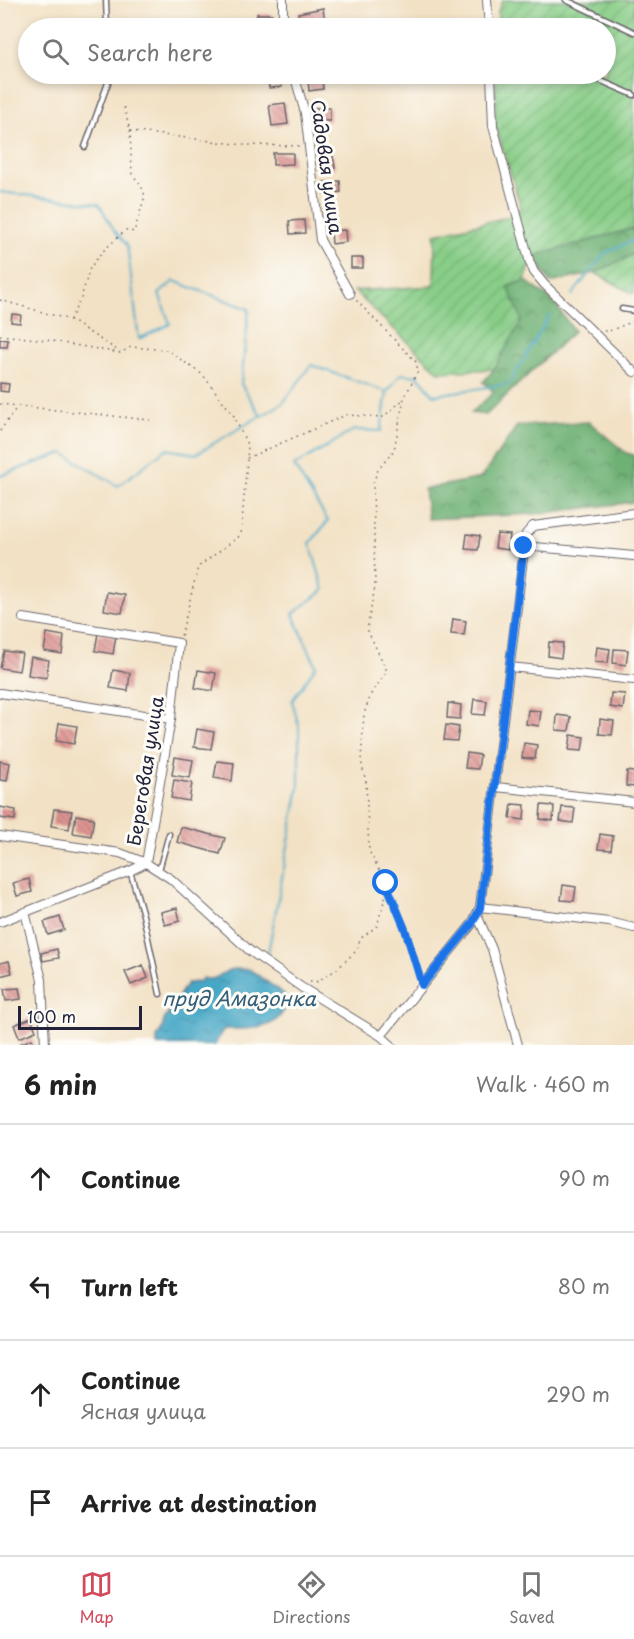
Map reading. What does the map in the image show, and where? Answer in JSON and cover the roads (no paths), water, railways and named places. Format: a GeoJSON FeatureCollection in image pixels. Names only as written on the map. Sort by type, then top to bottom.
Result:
{"type":"FeatureCollection","features":[{"type":"Feature","properties":{"kind":"street"},"geometry":{"type":"LineString","coordinates":[[283,0],[283,18]]}},
{"type":"Feature","properties":{"kind":"street"},"geometry":{"type":"LineString","coordinates":[[487,0],[488,18]]}},
{"type":"Feature","properties":{"kind":"street","name":"Садовая улица"},"geometry":{"type":"LineString","coordinates":[[297,84],[305,113],[320,240],[350,294]]}},
{"type":"Feature","properties":{"kind":"street"},"geometry":{"type":"LineString","coordinates":[[491,84],[493,126],[534,272],[634,372]]}},
{"type":"Feature","properties":{"kind":"street"},"geometry":{"type":"LineString","coordinates":[[518,1045],[492,949],[485,935],[479,911],[526,534],[533,526],[634,513]]}},
{"type":"Feature","properties":{"kind":"street"},"geometry":{"type":"LineString","coordinates":[[524,546],[634,556]]}},
{"type":"Feature","properties":{"kind":"street","name":"Береговая улица"},"geometry":{"type":"LineString","coordinates":[[0,836],[120,854],[146,863],[171,719],[179,643],[24,618]]}},
{"type":"Feature","properties":{"kind":"street"},"geometry":{"type":"LineString","coordinates":[[510,667],[634,680]]}},
{"type":"Feature","properties":{"kind":"street"},"geometry":{"type":"LineString","coordinates":[[0,693],[171,719]]}},
{"type":"Feature","properties":{"kind":"street"},"geometry":{"type":"LineString","coordinates":[[496,787],[634,802]]}},
{"type":"Feature","properties":{"kind":"street"},"geometry":{"type":"LineString","coordinates":[[0,922],[130,872],[146,863],[159,870],[250,951],[301,987],[381,1036],[391,1045]]}},
{"type":"Feature","properties":{"kind":"street"},"geometry":{"type":"LineString","coordinates":[[479,911],[609,922],[634,928]]}},
{"type":"Feature","properties":{"kind":"street"},"geometry":{"type":"LineString","coordinates":[[381,1036],[464,934],[479,911]]}},
{"type":"Feature","properties":{"kind":"street"},"geometry":{"type":"LineString","coordinates":[[25,912],[42,980],[45,1045]]}},
{"type":"Feature","properties":{"kind":"street"},"geometry":{"type":"LineString","coordinates":[[464,934],[472,932],[485,935]]}},
{"type":"Feature","properties":{"kind":"lane"},"geometry":{"type":"LineString","coordinates":[[106,0],[107,18]]}},
{"type":"Feature","properties":{"kind":"lane"},"geometry":{"type":"LineString","coordinates":[[566,0],[604,18]]}},
{"type":"Feature","properties":{"kind":"lane"},"geometry":{"type":"LineString","coordinates":[[616,24],[634,32]]}},
{"type":"Feature","properties":{"kind":"lane"},"geometry":{"type":"LineString","coordinates":[[85,147],[108,84]]}},
{"type":"Feature","properties":{"kind":"lane"},"geometry":{"type":"LineString","coordinates":[[608,84],[634,95]]}},
{"type":"Feature","properties":{"kind":"lane"},"geometry":{"type":"LineString","coordinates":[[622,309],[634,311]]}},
{"type":"Feature","properties":{"kind":"lane"},"geometry":{"type":"LineString","coordinates":[[159,870],[169,834]]}},
{"type":"Feature","properties":{"kind":"lane"},"geometry":{"type":"LineString","coordinates":[[130,872],[144,915],[160,994]]}},
{"type":"Feature","properties":{"kind":"water","name":"пруд Амазонка"},"geometry":{"type":"Polygon","coordinates":[[[234,969],[249,969],[284,994],[286,1005],[276,1020],[252,1029],[225,1029],[215,1045],[157,1045],[157,1037],[164,1020],[187,983],[200,982],[202,978],[213,979],[234,969]]]}},
{"type":"Feature","properties":{"kind":"waterway"},"geometry":{"type":"LineString","coordinates":[[0,192],[99,204],[114,230],[127,245],[139,339],[170,324],[159,294],[174,281],[249,309],[241,384],[261,416],[283,403],[311,365],[387,392],[401,374],[418,376],[434,395],[509,384],[550,315]]}},
{"type":"Feature","properties":{"kind":"waterway"},"geometry":{"type":"LineString","coordinates":[[572,295],[605,253],[634,240]]}},
{"type":"Feature","properties":{"kind":"waterway"},"geometry":{"type":"LineString","coordinates":[[268,953],[299,787],[299,727],[292,701],[316,666],[293,614],[324,590],[310,543],[328,521],[294,466],[354,430],[381,431],[387,392]]}},
{"type":"Feature","properties":{"kind":"waterway"},"geometry":{"type":"LineString","coordinates":[[0,476],[63,453],[118,486],[166,449],[196,454],[260,416]]}}]}
